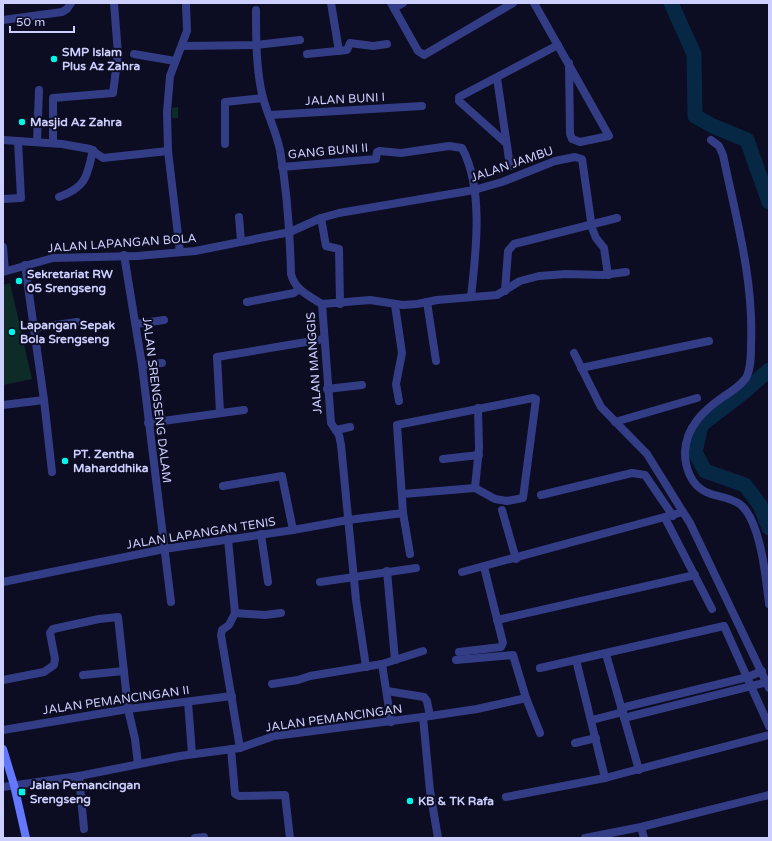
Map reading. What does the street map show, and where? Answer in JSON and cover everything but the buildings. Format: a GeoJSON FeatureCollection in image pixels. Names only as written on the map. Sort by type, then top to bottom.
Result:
{"type":"FeatureCollection","features":[{"type":"Feature","properties":{"kind":"main road"},"geometry":{"type":"LineString","coordinates":[[3,749],[14,785],[26,838]]}},
{"type":"Feature","properties":{"kind":"street"},"geometry":{"type":"LineString","coordinates":[[3,20],[62,12],[67,9],[71,3]]}},
{"type":"Feature","properties":{"kind":"street"},"geometry":{"type":"LineString","coordinates":[[53,143],[53,98],[113,93],[118,54],[114,3]]}},
{"type":"Feature","properties":{"kind":"street"},"geometry":{"type":"LineString","coordinates":[[180,252],[168,151],[168,97],[170,76],[175,60],[183,46],[187,31],[186,3]]}},
{"type":"Feature","properties":{"kind":"street"},"geometry":{"type":"LineString","coordinates":[[331,3],[339,50]]}},
{"type":"Feature","properties":{"kind":"street"},"geometry":{"type":"LineString","coordinates":[[403,3],[393,6],[418,51],[424,55],[513,3]]}},
{"type":"Feature","properties":{"kind":"street"},"geometry":{"type":"LineString","coordinates":[[534,3],[569,63],[608,136],[580,142],[572,139],[570,134],[569,63]]}},
{"type":"Feature","properties":{"kind":"street"},"geometry":{"type":"LineString","coordinates":[[247,302],[294,293],[299,289],[293,281],[292,274],[290,232],[278,139],[263,98],[256,45],[256,10]]}},
{"type":"Feature","properties":{"kind":"street"},"geometry":{"type":"LineString","coordinates":[[183,46],[256,45],[300,40]]}},
{"type":"Feature","properties":{"kind":"street"},"geometry":{"type":"LineString","coordinates":[[307,54],[348,49],[350,43],[373,46],[387,44]]}},
{"type":"Feature","properties":{"kind":"street"},"geometry":{"type":"LineString","coordinates":[[506,143],[458,99],[558,45]]}},
{"type":"Feature","properties":{"kind":"street"},"geometry":{"type":"LineString","coordinates":[[134,54],[175,60]]}},
{"type":"Feature","properties":{"kind":"street"},"geometry":{"type":"LineString","coordinates":[[497,78],[510,166]]}},
{"type":"Feature","properties":{"kind":"street"},"geometry":{"type":"LineString","coordinates":[[37,142],[39,90]]}},
{"type":"Feature","properties":{"kind":"street"},"geometry":{"type":"LineString","coordinates":[[225,144],[225,102],[263,98]]}},
{"type":"Feature","properties":{"kind":"street","name":"JALAN BUNI I"},"geometry":{"type":"LineString","coordinates":[[270,115],[422,106]]}},
{"type":"Feature","properties":{"kind":"street"},"geometry":{"type":"LineString","coordinates":[[3,140],[53,143],[93,150],[103,158],[168,151]]}},
{"type":"Feature","properties":{"kind":"street"},"geometry":{"type":"LineString","coordinates":[[711,140],[719,146],[723,154],[748,274],[752,324],[750,367],[746,378],[735,389],[715,402],[697,419],[689,433],[685,451],[686,470],[695,484],[706,493],[736,502],[743,506],[756,532],[764,565],[769,604]]}},
{"type":"Feature","properties":{"kind":"street"},"geometry":{"type":"LineString","coordinates":[[3,198],[22,198],[18,141]]}},
{"type":"Feature","properties":{"kind":"street","name":"GANG BUNI II"},"geometry":{"type":"LineString","coordinates":[[282,167],[376,159],[377,152],[379,151],[402,153],[458,146],[462,148],[466,156],[474,190]]}},
{"type":"Feature","properties":{"kind":"street"},"geometry":{"type":"LineString","coordinates":[[59,197],[73,192],[86,179],[93,150]]}},
{"type":"Feature","properties":{"kind":"street","name":"JALAN JAMBU"},"geometry":{"type":"LineString","coordinates":[[290,232],[321,218],[474,190],[502,182],[555,161],[579,157],[582,159],[584,168],[591,224]]}},
{"type":"Feature","properties":{"kind":"street"},"geometry":{"type":"LineString","coordinates":[[472,297],[476,244],[474,190]]}},
{"type":"Feature","properties":{"kind":"street"},"geometry":{"type":"LineString","coordinates":[[239,217],[242,241]]}},
{"type":"Feature","properties":{"kind":"street"},"geometry":{"type":"LineString","coordinates":[[321,218],[326,246],[338,249],[339,251],[340,304]]}},
{"type":"Feature","properties":{"kind":"street"},"geometry":{"type":"LineString","coordinates":[[505,291],[508,251],[510,247],[521,242],[617,218]]}},
{"type":"Feature","properties":{"kind":"street"},"geometry":{"type":"LineString","coordinates":[[591,224],[596,238],[604,248],[608,275]]}},
{"type":"Feature","properties":{"kind":"street","name":"JALAN LAPANGAN BOLA"},"geometry":{"type":"LineString","coordinates":[[4,271],[53,258],[149,255],[180,252],[290,232]]}},
{"type":"Feature","properties":{"kind":"street"},"geometry":{"type":"LineString","coordinates":[[3,247],[4,271]]}},
{"type":"Feature","properties":{"kind":"street","name":"JALAN SRENGSENG DALAM"},"geometry":{"type":"LineString","coordinates":[[124,255],[142,365],[170,602]]}},
{"type":"Feature","properties":{"kind":"street"},"geometry":{"type":"LineString","coordinates":[[25,265],[44,400],[52,472]]}},
{"type":"Feature","properties":{"kind":"street"},"geometry":{"type":"LineString","coordinates":[[322,304],[340,304],[376,300],[395,305],[491,296],[505,291],[520,282],[539,276],[566,274],[608,275],[626,272]]}},
{"type":"Feature","properties":{"kind":"street","name":"JALAN MANGGIS"},"geometry":{"type":"LineString","coordinates":[[299,289],[322,304],[327,389],[331,423],[339,434],[341,445],[354,576],[366,667]]}},
{"type":"Feature","properties":{"kind":"street"},"geometry":{"type":"LineString","coordinates":[[427,302],[436,361]]}},
{"type":"Feature","properties":{"kind":"street"},"geometry":{"type":"LineString","coordinates":[[395,305],[402,353],[396,384],[399,401]]}},
{"type":"Feature","properties":{"kind":"street"},"geometry":{"type":"LineString","coordinates":[[136,324],[164,320]]}},
{"type":"Feature","properties":{"kind":"street"},"geometry":{"type":"LineString","coordinates":[[34,328],[77,322]]}},
{"type":"Feature","properties":{"kind":"street"},"geometry":{"type":"LineString","coordinates":[[220,412],[217,357],[324,339]]}},
{"type":"Feature","properties":{"kind":"street"},"geometry":{"type":"LineString","coordinates":[[581,368],[709,341]]}},
{"type":"Feature","properties":{"kind":"street"},"geometry":{"type":"LineString","coordinates":[[574,353],[601,407],[647,454],[683,512],[768,685],[751,686],[656,710],[623,713],[592,720]]}},
{"type":"Feature","properties":{"kind":"street"},"geometry":{"type":"LineString","coordinates":[[142,365],[162,363]]}},
{"type":"Feature","properties":{"kind":"street"},"geometry":{"type":"LineString","coordinates":[[327,389],[362,385]]}},
{"type":"Feature","properties":{"kind":"street"},"geometry":{"type":"LineString","coordinates":[[403,494],[476,488],[495,500],[521,500],[525,496],[536,400],[533,398],[399,423],[397,425],[403,494],[403,513],[410,554]]}},
{"type":"Feature","properties":{"kind":"street"},"geometry":{"type":"LineString","coordinates":[[615,422],[697,398]]}},
{"type":"Feature","properties":{"kind":"street"},"geometry":{"type":"LineString","coordinates":[[3,405],[44,400]]}},
{"type":"Feature","properties":{"kind":"street"},"geometry":{"type":"LineString","coordinates":[[476,488],[478,408]]}},
{"type":"Feature","properties":{"kind":"street"},"geometry":{"type":"LineString","coordinates":[[148,423],[220,412],[244,410]]}},
{"type":"Feature","properties":{"kind":"street"},"geometry":{"type":"LineString","coordinates":[[336,430],[350,428]]}},
{"type":"Feature","properties":{"kind":"street"},"geometry":{"type":"LineString","coordinates":[[443,459],[478,455]]}},
{"type":"Feature","properties":{"kind":"street"},"geometry":{"type":"LineString","coordinates":[[541,495],[632,473],[645,475],[669,517],[712,609]]}},
{"type":"Feature","properties":{"kind":"street"},"geometry":{"type":"LineString","coordinates":[[223,486],[282,476],[293,530]]}},
{"type":"Feature","properties":{"kind":"street"},"geometry":{"type":"LineString","coordinates":[[502,510],[516,558]]}},
{"type":"Feature","properties":{"kind":"street"},"geometry":{"type":"LineString","coordinates":[[462,572],[683,512]]}},
{"type":"Feature","properties":{"kind":"street","name":"JALAN LAPANGAN TENIS"},"geometry":{"type":"LineString","coordinates":[[3,582],[164,549],[293,530],[348,520],[403,513]]}},
{"type":"Feature","properties":{"kind":"street"},"geometry":{"type":"LineString","coordinates":[[261,534],[268,582]]}},
{"type":"Feature","properties":{"kind":"street"},"geometry":{"type":"LineString","coordinates":[[228,539],[235,613],[230,623],[221,632],[240,748]]}},
{"type":"Feature","properties":{"kind":"street"},"geometry":{"type":"LineString","coordinates":[[459,652],[501,647],[503,643],[484,566]]}},
{"type":"Feature","properties":{"kind":"street"},"geometry":{"type":"LineString","coordinates":[[320,582],[387,571],[416,568]]}},
{"type":"Feature","properties":{"kind":"street"},"geometry":{"type":"LineString","coordinates":[[387,571],[396,660]]}},
{"type":"Feature","properties":{"kind":"street"},"geometry":{"type":"LineString","coordinates":[[497,620],[695,575]]}},
{"type":"Feature","properties":{"kind":"street"},"geometry":{"type":"LineString","coordinates":[[235,613],[265,615],[281,613]]}},
{"type":"Feature","properties":{"kind":"street"},"geometry":{"type":"LineString","coordinates":[[3,680],[44,672],[54,666],[55,659],[50,631],[52,629],[116,617],[118,619],[128,709],[135,739],[138,764]]}},
{"type":"Feature","properties":{"kind":"street"},"geometry":{"type":"LineString","coordinates":[[540,668],[724,626],[726,627],[769,726]]}},
{"type":"Feature","properties":{"kind":"street"},"geometry":{"type":"LineString","coordinates":[[272,684],[382,664],[423,651]]}},
{"type":"Feature","properties":{"kind":"street"},"geometry":{"type":"LineString","coordinates":[[606,654],[639,770]]}},
{"type":"Feature","properties":{"kind":"street"},"geometry":{"type":"LineString","coordinates":[[456,660],[513,655],[526,698],[540,733]]}},
{"type":"Feature","properties":{"kind":"street"},"geometry":{"type":"LineString","coordinates":[[576,660],[592,720],[605,778]]}},
{"type":"Feature","properties":{"kind":"street"},"geometry":{"type":"LineString","coordinates":[[382,664],[391,722]]}},
{"type":"Feature","properties":{"kind":"street"},"geometry":{"type":"LineString","coordinates":[[623,713],[654,700],[748,677],[762,671]]}},
{"type":"Feature","properties":{"kind":"street"},"geometry":{"type":"LineString","coordinates":[[84,675],[124,672]]}},
{"type":"Feature","properties":{"kind":"street"},"geometry":{"type":"LineString","coordinates":[[387,691],[424,697],[427,701],[426,717],[430,790],[438,838]]}},
{"type":"Feature","properties":{"kind":"street","name":"JALAN PEMANCINGAN II"},"geometry":{"type":"LineString","coordinates":[[3,730],[128,709],[232,696]]}},
{"type":"Feature","properties":{"kind":"street","name":"JALAN PEMANCINGAN"},"geometry":{"type":"LineString","coordinates":[[3,787],[79,776],[192,754],[240,748],[274,736],[426,717],[477,709],[526,698]]}},
{"type":"Feature","properties":{"kind":"street"},"geometry":{"type":"LineString","coordinates":[[654,700],[656,710]]}},
{"type":"Feature","properties":{"kind":"street"},"geometry":{"type":"LineString","coordinates":[[188,702],[192,754]]}},
{"type":"Feature","properties":{"kind":"street"},"geometry":{"type":"LineString","coordinates":[[506,797],[639,770],[769,735]]}},
{"type":"Feature","properties":{"kind":"street"},"geometry":{"type":"LineString","coordinates":[[575,743],[596,738]]}},
{"type":"Feature","properties":{"kind":"street"},"geometry":{"type":"LineString","coordinates":[[231,749],[235,794],[239,796],[285,795],[290,838]]}},
{"type":"Feature","properties":{"kind":"street"},"geometry":{"type":"LineString","coordinates":[[79,776],[84,829]]}},
{"type":"Feature","properties":{"kind":"street"},"geometry":{"type":"LineString","coordinates":[[585,838],[642,827],[769,795]]}},
{"type":"Feature","properties":{"kind":"street"},"geometry":{"type":"LineString","coordinates":[[642,827],[644,838]]}},
{"type":"Feature","properties":{"kind":"street"},"geometry":{"type":"LineString","coordinates":[[195,838],[204,837]]}},
{"type":"Feature","properties":{"kind":"green space"},"geometry":{"type":"Polygon","coordinates":[[[178,107],[178,118],[172,118],[172,108],[178,107]]]}},
{"type":"Feature","properties":{"kind":"green space","name":"Lapangan Sepak Bola Srengseng"},"geometry":{"type":"Polygon","coordinates":[[[10,283],[32,379],[3,385],[3,285],[10,283]]]}},
{"type":"Feature","properties":{"kind":"waterway"},"geometry":{"type":"LineString","coordinates":[[671,3],[694,54],[695,116],[713,126],[747,140],[769,202]]}},
{"type":"Feature","properties":{"kind":"waterway"},"geometry":{"type":"LineString","coordinates":[[769,370],[745,391],[701,425],[695,452],[705,471],[745,485],[760,505],[769,528]]}},
{"type":"Feature","properties":{"kind":"place","name":"SMP Islam Plus Az Zahra"},"geometry":{"type":"Point","coordinates":[54,59]}},
{"type":"Feature","properties":{"kind":"place","name":"Masjid Az Zahra"},"geometry":{"type":"Point","coordinates":[22,122]}},
{"type":"Feature","properties":{"kind":"place","name":"Sekretariat RW 05 Srengseng"},"geometry":{"type":"Point","coordinates":[19,281]}},
{"type":"Feature","properties":{"kind":"place","name":"Lapangan Sepak Bola Srengseng"},"geometry":{"type":"Point","coordinates":[12,332]}},
{"type":"Feature","properties":{"kind":"place","name":"PT. Zentha Maharddhika"},"geometry":{"type":"Point","coordinates":[65,461]}},
{"type":"Feature","properties":{"kind":"place","name":"Jalan Pemancingan Srengseng"},"geometry":{"type":"Point","coordinates":[22,792]}},
{"type":"Feature","properties":{"kind":"place","name":"KB & TK Rafa"},"geometry":{"type":"Point","coordinates":[410,801]}}]}
